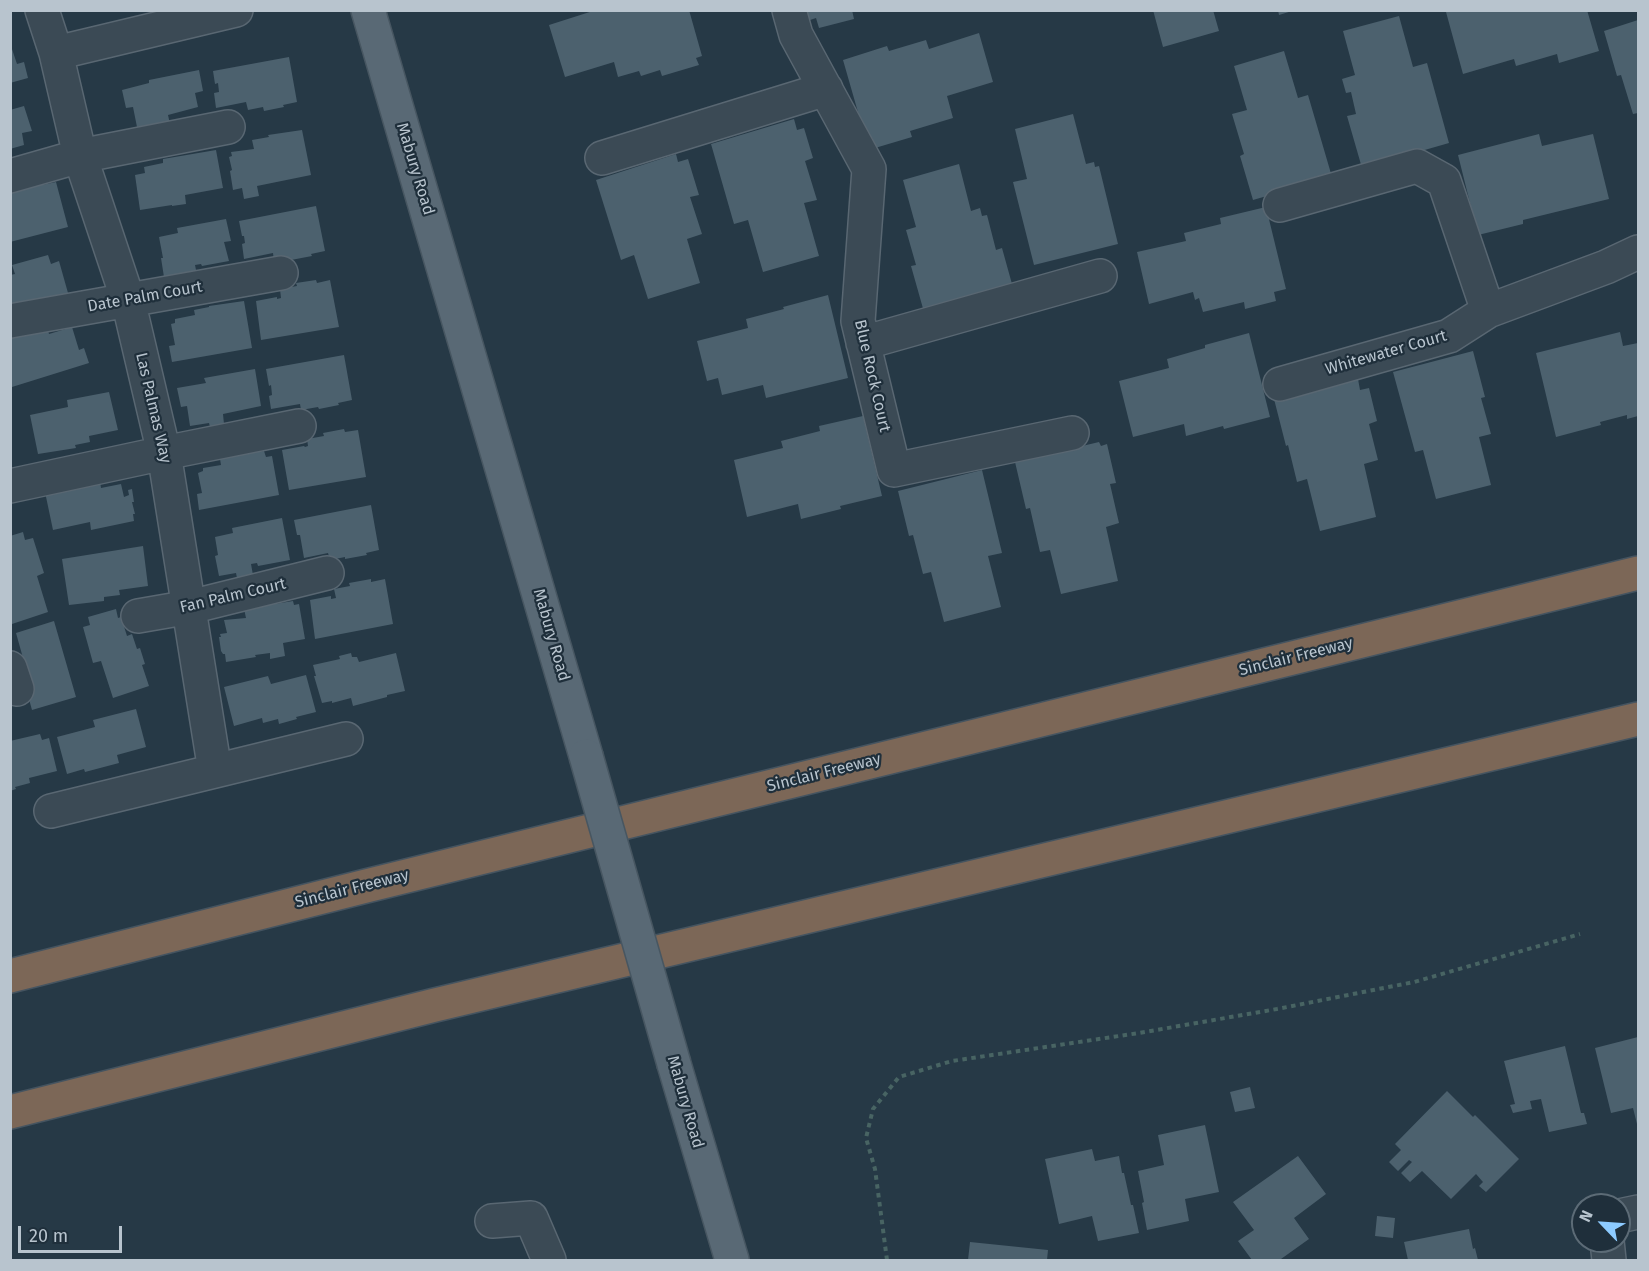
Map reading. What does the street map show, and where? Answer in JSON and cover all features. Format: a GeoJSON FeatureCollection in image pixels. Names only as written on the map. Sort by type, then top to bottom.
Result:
{"type":"FeatureCollection","features":[{"type":"Feature","properties":{"kind":"highway","name":"Sinclair Freeway"},"geometry":{"type":"LineString","coordinates":[[10,976],[366,886],[1638,573]]}},
{"type":"Feature","properties":{"kind":"highway"},"geometry":{"type":"LineString","coordinates":[[10,1112],[435,1005],[1638,719]]}},
{"type":"Feature","properties":{"kind":"main road","name":"Mabury Road"},"geometry":{"type":"LineString","coordinates":[[368,10],[732,1260]]}},
{"type":"Feature","properties":{"kind":"street","name":"Las Palmas Way"},"geometry":{"type":"LineString","coordinates":[[42,10],[56,53],[80,156],[128,300],[164,453],[215,771]]}},
{"type":"Feature","properties":{"kind":"street","name":"Blue Rock Court"},"geometry":{"type":"LineString","coordinates":[[789,10],[796,35],[868,170],[858,321],[894,470],[1072,433]]}},
{"type":"Feature","properties":{"kind":"street"},"geometry":{"type":"LineString","coordinates":[[56,53],[215,13]]}},
{"type":"Feature","properties":{"kind":"street"},"geometry":{"type":"LineString","coordinates":[[602,158],[826,90]]}},
{"type":"Feature","properties":{"kind":"street"},"geometry":{"type":"LineString","coordinates":[[10,176],[80,156],[228,127]]}},
{"type":"Feature","properties":{"kind":"street"},"geometry":{"type":"LineString","coordinates":[[1280,205],[1416,166],[1444,181],[1488,311]]}},
{"type":"Feature","properties":{"kind":"street","name":"Whitewater Court"},"geometry":{"type":"LineString","coordinates":[[1280,384],[1449,336],[1488,311],[1606,267],[1638,252]]}},
{"type":"Feature","properties":{"kind":"street","name":"Date Palm Court"},"geometry":{"type":"LineString","coordinates":[[10,321],[280,273]]}},
{"type":"Feature","properties":{"kind":"street"},"geometry":{"type":"LineString","coordinates":[[863,343],[1100,276]]}},
{"type":"Feature","properties":{"kind":"street"},"geometry":{"type":"LineString","coordinates":[[10,486],[299,426]]}},
{"type":"Feature","properties":{"kind":"street","name":"Fan Palm Court"},"geometry":{"type":"LineString","coordinates":[[138,616],[190,607],[327,573]]}},
{"type":"Feature","properties":{"kind":"street"},"geometry":{"type":"LineString","coordinates":[[51,811],[346,739]]}},
{"type":"Feature","properties":{"kind":"street"},"geometry":{"type":"LineString","coordinates":[[492,1221],[531,1218],[549,1260]]}},
{"type":"Feature","properties":{"kind":"path"},"geometry":{"type":"LineString","coordinates":[[887,1260],[875,1169],[866,1138],[873,1109],[899,1077],[952,1061],[1197,1023],[1414,982],[1580,934]]}},
{"type":"Feature","properties":{"kind":"building"},"geometry":{"type":"Polygon","coordinates":[[[596,10],[689,10],[702,56],[696,58],[699,65],[662,76],[660,70],[641,76],[639,71],[618,77],[614,62],[565,77],[549,25],[596,10]]]}},
{"type":"Feature","properties":{"kind":"building"},"geometry":{"type":"Polygon","coordinates":[[[805,10],[852,10],[854,19],[819,28],[816,18],[807,21],[805,10]]]}},
{"type":"Feature","properties":{"kind":"building"},"geometry":{"type":"Polygon","coordinates":[[[1153,10],[1213,10],[1219,31],[1163,47],[1153,10]]]}},
{"type":"Feature","properties":{"kind":"building"},"geometry":{"type":"Polygon","coordinates":[[[1278,10],[1292,10],[1292,11],[1279,15],[1278,10]]]}},
{"type":"Feature","properties":{"kind":"building"},"geometry":{"type":"Polygon","coordinates":[[[1453,10],[1587,10],[1599,51],[1559,63],[1557,54],[1516,66],[1514,59],[1463,74],[1446,12],[1453,10]]]}},
{"type":"Feature","properties":{"kind":"building"},"geometry":{"type":"Polygon","coordinates":[[[1399,16],[1413,67],[1427,63],[1449,143],[1362,168],[1347,116],[1356,114],[1351,92],[1346,93],[1342,79],[1355,75],[1343,31],[1399,16]]]}},
{"type":"Feature","properties":{"kind":"building"},"geometry":{"type":"Polygon","coordinates":[[[1638,20],[1638,113],[1633,114],[1621,75],[1617,76],[1604,31],[1638,20]]]}},
{"type":"Feature","properties":{"kind":"building"},"geometry":{"type":"Polygon","coordinates":[[[979,33],[993,82],[947,96],[953,118],[910,131],[912,137],[875,148],[872,138],[866,140],[843,60],[887,46],[889,51],[926,40],[929,49],[979,33]]]}},
{"type":"Feature","properties":{"kind":"building"},"geometry":{"type":"Polygon","coordinates":[[[10,43],[17,64],[24,62],[28,78],[10,83],[10,43]]]}},
{"type":"Feature","properties":{"kind":"building"},"geometry":{"type":"Polygon","coordinates":[[[1284,51],[1298,98],[1308,95],[1332,177],[1253,200],[1240,156],[1244,154],[1232,114],[1247,110],[1234,66],[1284,51]]]}},
{"type":"Feature","properties":{"kind":"building"},"geometry":{"type":"Polygon","coordinates":[[[289,57],[297,102],[264,111],[263,107],[248,110],[246,102],[216,108],[214,93],[219,92],[213,71],[289,57]]]}},
{"type":"Feature","properties":{"kind":"building"},"geometry":{"type":"Polygon","coordinates":[[[199,70],[203,91],[195,93],[198,107],[168,115],[170,124],[155,128],[154,124],[137,127],[133,107],[126,108],[122,90],[149,83],[149,80],[199,70]]]}},
{"type":"Feature","properties":{"kind":"building"},"geometry":{"type":"Polygon","coordinates":[[[24,106],[32,131],[22,133],[24,145],[10,149],[10,110],[24,106]]]}},
{"type":"Feature","properties":{"kind":"building"},"geometry":{"type":"Polygon","coordinates":[[[1073,114],[1086,164],[1094,162],[1095,167],[1099,166],[1118,244],[1034,265],[1013,182],[1027,179],[1015,129],[1073,114]]]}},
{"type":"Feature","properties":{"kind":"building"},"geometry":{"type":"Polygon","coordinates":[[[794,119],[797,130],[804,128],[813,158],[805,161],[817,200],[804,203],[819,256],[763,272],[748,220],[734,224],[711,144],[794,119]]]}},
{"type":"Feature","properties":{"kind":"building"},"geometry":{"type":"Polygon","coordinates":[[[302,130],[311,175],[257,186],[259,196],[244,199],[242,188],[233,190],[229,157],[232,156],[231,152],[254,149],[252,140],[269,137],[268,135],[302,130]]]}},
{"type":"Feature","properties":{"kind":"building"},"geometry":{"type":"Polygon","coordinates":[[[1539,134],[1542,146],[1593,134],[1609,199],[1523,220],[1523,224],[1478,235],[1458,155],[1539,134]]]}},
{"type":"Feature","properties":{"kind":"building"},"geometry":{"type":"Polygon","coordinates":[[[216,150],[223,188],[185,195],[186,204],[140,210],[135,175],[145,173],[144,167],[163,163],[163,159],[216,150]]]}},
{"type":"Feature","properties":{"kind":"building"},"geometry":{"type":"Polygon","coordinates":[[[676,154],[678,162],[688,159],[699,195],[690,197],[702,234],[687,239],[700,283],[648,299],[634,255],[621,260],[596,180],[676,154]]]}},
{"type":"Feature","properties":{"kind":"building"},"geometry":{"type":"Polygon","coordinates":[[[959,164],[971,211],[980,208],[982,216],[987,215],[996,250],[1002,248],[1012,284],[924,312],[911,266],[916,265],[906,230],[916,227],[903,180],[959,164]]]}},
{"type":"Feature","properties":{"kind":"building"},"geometry":{"type":"Polygon","coordinates":[[[41,181],[42,185],[56,182],[68,227],[10,242],[10,192],[41,181]]]}},
{"type":"Feature","properties":{"kind":"building"},"geometry":{"type":"Polygon","coordinates":[[[316,206],[325,251],[291,260],[291,258],[274,261],[273,253],[244,259],[242,244],[245,243],[239,221],[316,206]]]}},
{"type":"Feature","properties":{"kind":"building"},"geometry":{"type":"Polygon","coordinates":[[[1266,207],[1286,289],[1274,292],[1276,301],[1245,309],[1244,302],[1203,312],[1199,298],[1195,300],[1193,292],[1149,304],[1137,252],[1186,241],[1184,233],[1221,224],[1220,218],[1266,207]]]}},
{"type":"Feature","properties":{"kind":"building"},"geometry":{"type":"Polygon","coordinates":[[[226,219],[231,241],[224,242],[229,261],[202,266],[201,264],[195,265],[197,275],[182,278],[182,274],[164,277],[159,237],[178,233],[177,228],[226,219]]]}},
{"type":"Feature","properties":{"kind":"building"},"geometry":{"type":"Polygon","coordinates":[[[48,255],[51,264],[59,261],[68,293],[39,302],[10,317],[10,275],[15,274],[12,265],[48,255]]]}},
{"type":"Feature","properties":{"kind":"building"},"geometry":{"type":"Polygon","coordinates":[[[316,280],[317,283],[330,280],[339,327],[261,340],[256,301],[281,298],[280,289],[297,286],[296,283],[316,280]]]}},
{"type":"Feature","properties":{"kind":"building"},"geometry":{"type":"Polygon","coordinates":[[[828,295],[848,378],[766,398],[763,385],[722,395],[718,378],[707,381],[697,341],[748,328],[746,319],[828,295]]]}},
{"type":"Feature","properties":{"kind":"building"},"geometry":{"type":"Polygon","coordinates":[[[244,301],[252,348],[172,362],[169,346],[175,345],[171,324],[175,323],[175,319],[195,315],[194,310],[209,306],[244,301]]]}},
{"type":"Feature","properties":{"kind":"building"},"geometry":{"type":"Polygon","coordinates":[[[47,327],[49,334],[72,327],[79,350],[84,348],[89,363],[12,387],[11,335],[47,327]]]}},
{"type":"Feature","properties":{"kind":"building"},"geometry":{"type":"Polygon","coordinates":[[[1620,332],[1623,346],[1638,343],[1638,416],[1627,419],[1627,415],[1600,422],[1601,425],[1556,437],[1536,353],[1620,332]]]}},
{"type":"Feature","properties":{"kind":"building"},"geometry":{"type":"Polygon","coordinates":[[[1249,333],[1270,417],[1186,436],[1184,424],[1133,437],[1119,381],[1169,368],[1167,359],[1205,348],[1205,345],[1249,333]]]}},
{"type":"Feature","properties":{"kind":"building"},"geometry":{"type":"Polygon","coordinates":[[[1473,351],[1485,397],[1481,398],[1491,434],[1479,437],[1491,485],[1436,499],[1423,450],[1415,452],[1393,372],[1473,351]]]}},
{"type":"Feature","properties":{"kind":"building"},"geometry":{"type":"Polygon","coordinates":[[[344,355],[352,400],[319,409],[318,407],[301,410],[300,404],[271,409],[269,396],[272,395],[271,385],[269,386],[266,369],[344,355]]]}},
{"type":"Feature","properties":{"kind":"building"},"geometry":{"type":"Polygon","coordinates":[[[255,369],[261,406],[223,414],[224,424],[210,427],[209,423],[190,426],[187,406],[181,407],[177,388],[206,383],[204,378],[255,369]]]}},
{"type":"Feature","properties":{"kind":"building"},"geometry":{"type":"Polygon","coordinates":[[[1358,379],[1360,390],[1369,388],[1377,421],[1369,424],[1378,460],[1364,464],[1376,517],[1320,531],[1307,479],[1297,482],[1274,399],[1358,379]]]}},
{"type":"Feature","properties":{"kind":"building"},"geometry":{"type":"Polygon","coordinates":[[[109,392],[118,430],[89,436],[90,442],[75,445],[76,448],[38,454],[30,415],[68,407],[67,400],[109,392]]]}},
{"type":"Feature","properties":{"kind":"building"},"geometry":{"type":"Polygon","coordinates":[[[863,416],[882,496],[840,506],[841,509],[801,519],[798,504],[747,517],[734,460],[783,448],[781,441],[820,431],[819,426],[863,416]]]}},
{"type":"Feature","properties":{"kind":"building"},"geometry":{"type":"Polygon","coordinates":[[[344,429],[345,432],[358,430],[366,477],[289,490],[282,450],[308,446],[307,439],[344,429]]]}},
{"type":"Feature","properties":{"kind":"building"},"geometry":{"type":"Polygon","coordinates":[[[1099,442],[1101,446],[1107,444],[1116,483],[1110,484],[1119,523],[1106,527],[1118,581],[1061,594],[1050,550],[1040,552],[1030,508],[1026,509],[1015,462],[1099,442]]]}},
{"type":"Feature","properties":{"kind":"building"},"geometry":{"type":"Polygon","coordinates":[[[258,450],[258,452],[264,451],[266,457],[272,456],[279,495],[199,510],[197,494],[202,493],[198,473],[203,471],[203,468],[221,465],[220,459],[258,450]]]}},
{"type":"Feature","properties":{"kind":"building"},"geometry":{"type":"Polygon","coordinates":[[[982,470],[1002,553],[988,556],[1001,607],[944,622],[931,572],[923,574],[913,535],[909,536],[898,491],[982,470]]]}},
{"type":"Feature","properties":{"kind":"building"},"geometry":{"type":"Polygon","coordinates":[[[100,481],[101,488],[121,484],[124,497],[129,495],[128,490],[132,489],[134,521],[91,530],[90,522],[53,530],[45,492],[100,481]]]}},
{"type":"Feature","properties":{"kind":"building"},"geometry":{"type":"Polygon","coordinates":[[[371,505],[379,550],[345,559],[345,557],[330,560],[328,553],[304,558],[300,535],[297,535],[294,520],[371,505]]]}},
{"type":"Feature","properties":{"kind":"building"},"geometry":{"type":"Polygon","coordinates":[[[282,518],[290,560],[258,566],[257,563],[251,564],[253,575],[237,578],[236,573],[219,576],[215,556],[218,555],[215,537],[233,533],[232,528],[282,518]]]}},
{"type":"Feature","properties":{"kind":"building"},"geometry":{"type":"Polygon","coordinates":[[[23,532],[25,540],[33,538],[44,573],[37,576],[48,612],[12,624],[10,618],[10,536],[23,532]]]}},
{"type":"Feature","properties":{"kind":"building"},"geometry":{"type":"Polygon","coordinates":[[[143,546],[148,586],[119,590],[120,595],[104,597],[104,601],[69,605],[62,559],[143,546]]]}},
{"type":"Feature","properties":{"kind":"building"},"geometry":{"type":"Polygon","coordinates":[[[371,579],[371,582],[385,579],[393,624],[315,639],[310,600],[331,596],[331,599],[336,598],[334,589],[350,586],[349,583],[371,579]]]}},
{"type":"Feature","properties":{"kind":"building"},"geometry":{"type":"Polygon","coordinates":[[[293,601],[294,605],[299,604],[305,639],[283,643],[285,656],[270,659],[270,653],[226,662],[225,654],[221,651],[219,637],[221,637],[220,634],[227,633],[224,620],[246,618],[244,609],[293,601]]]}},
{"type":"Feature","properties":{"kind":"building"},"geometry":{"type":"Polygon","coordinates":[[[116,609],[127,636],[132,634],[137,649],[140,648],[145,664],[142,665],[149,686],[113,698],[101,661],[93,663],[83,627],[90,625],[88,617],[116,609]]]}},
{"type":"Feature","properties":{"kind":"building"},"geometry":{"type":"Polygon","coordinates":[[[54,621],[76,697],[32,710],[18,660],[23,658],[16,633],[54,621]]]}},
{"type":"Feature","properties":{"kind":"building"},"geometry":{"type":"Polygon","coordinates":[[[351,653],[352,657],[357,657],[359,662],[396,653],[405,691],[353,706],[351,698],[322,703],[313,665],[340,659],[339,656],[351,653]]]}},
{"type":"Feature","properties":{"kind":"building"},"geometry":{"type":"Polygon","coordinates":[[[306,675],[316,712],[279,724],[278,719],[263,723],[262,718],[234,726],[224,687],[268,676],[271,684],[306,675]]]}},
{"type":"Feature","properties":{"kind":"building"},"geometry":{"type":"Polygon","coordinates":[[[136,709],[146,747],[117,755],[119,763],[67,774],[57,737],[95,727],[93,720],[136,709]]]}},
{"type":"Feature","properties":{"kind":"building"},"geometry":{"type":"Polygon","coordinates":[[[40,734],[42,740],[49,738],[57,771],[29,778],[30,783],[15,787],[16,789],[10,791],[10,741],[40,734]]]}},
{"type":"Feature","properties":{"kind":"building"},"geometry":{"type":"Polygon","coordinates":[[[1638,1037],[1638,1128],[1633,1108],[1611,1113],[1595,1048],[1638,1037]]]}},
{"type":"Feature","properties":{"kind":"building"},"geometry":{"type":"Polygon","coordinates":[[[1565,1046],[1581,1113],[1584,1113],[1587,1124],[1549,1132],[1541,1099],[1530,1101],[1532,1109],[1513,1113],[1510,1105],[1515,1104],[1504,1061],[1565,1046]]]}},
{"type":"Feature","properties":{"kind":"building"},"geometry":{"type":"Polygon","coordinates":[[[1250,1087],[1255,1108],[1235,1112],[1230,1092],[1250,1087]]]}},
{"type":"Feature","properties":{"kind":"building"},"geometry":{"type":"Polygon","coordinates":[[[1447,1091],[1519,1159],[1486,1192],[1479,1186],[1483,1182],[1476,1174],[1451,1199],[1422,1171],[1410,1182],[1401,1173],[1412,1162],[1409,1160],[1398,1171],[1389,1162],[1401,1150],[1395,1144],[1447,1091]]]}},
{"type":"Feature","properties":{"kind":"building"},"geometry":{"type":"Polygon","coordinates":[[[1205,1125],[1219,1192],[1185,1199],[1189,1221],[1147,1230],[1138,1171],[1164,1165],[1158,1135],[1205,1125]]]}},
{"type":"Feature","properties":{"kind":"building"},"geometry":{"type":"Polygon","coordinates":[[[1092,1149],[1095,1161],[1119,1156],[1139,1233],[1098,1241],[1092,1216],[1059,1224],[1045,1159],[1092,1149]]]}},
{"type":"Feature","properties":{"kind":"building"},"geometry":{"type":"Polygon","coordinates":[[[1298,1156],[1326,1194],[1294,1218],[1309,1239],[1281,1260],[1252,1260],[1238,1241],[1254,1230],[1233,1202],[1298,1156]]]}},
{"type":"Feature","properties":{"kind":"building"},"geometry":{"type":"Polygon","coordinates":[[[1377,1216],[1395,1218],[1393,1238],[1375,1236],[1377,1216]]]}},
{"type":"Feature","properties":{"kind":"building"},"geometry":{"type":"Polygon","coordinates":[[[1469,1229],[1478,1260],[1408,1260],[1404,1242],[1469,1229]]]}},
{"type":"Feature","properties":{"kind":"building"},"geometry":{"type":"Polygon","coordinates":[[[970,1242],[1048,1250],[1047,1260],[968,1260],[970,1242]]]}}]}
